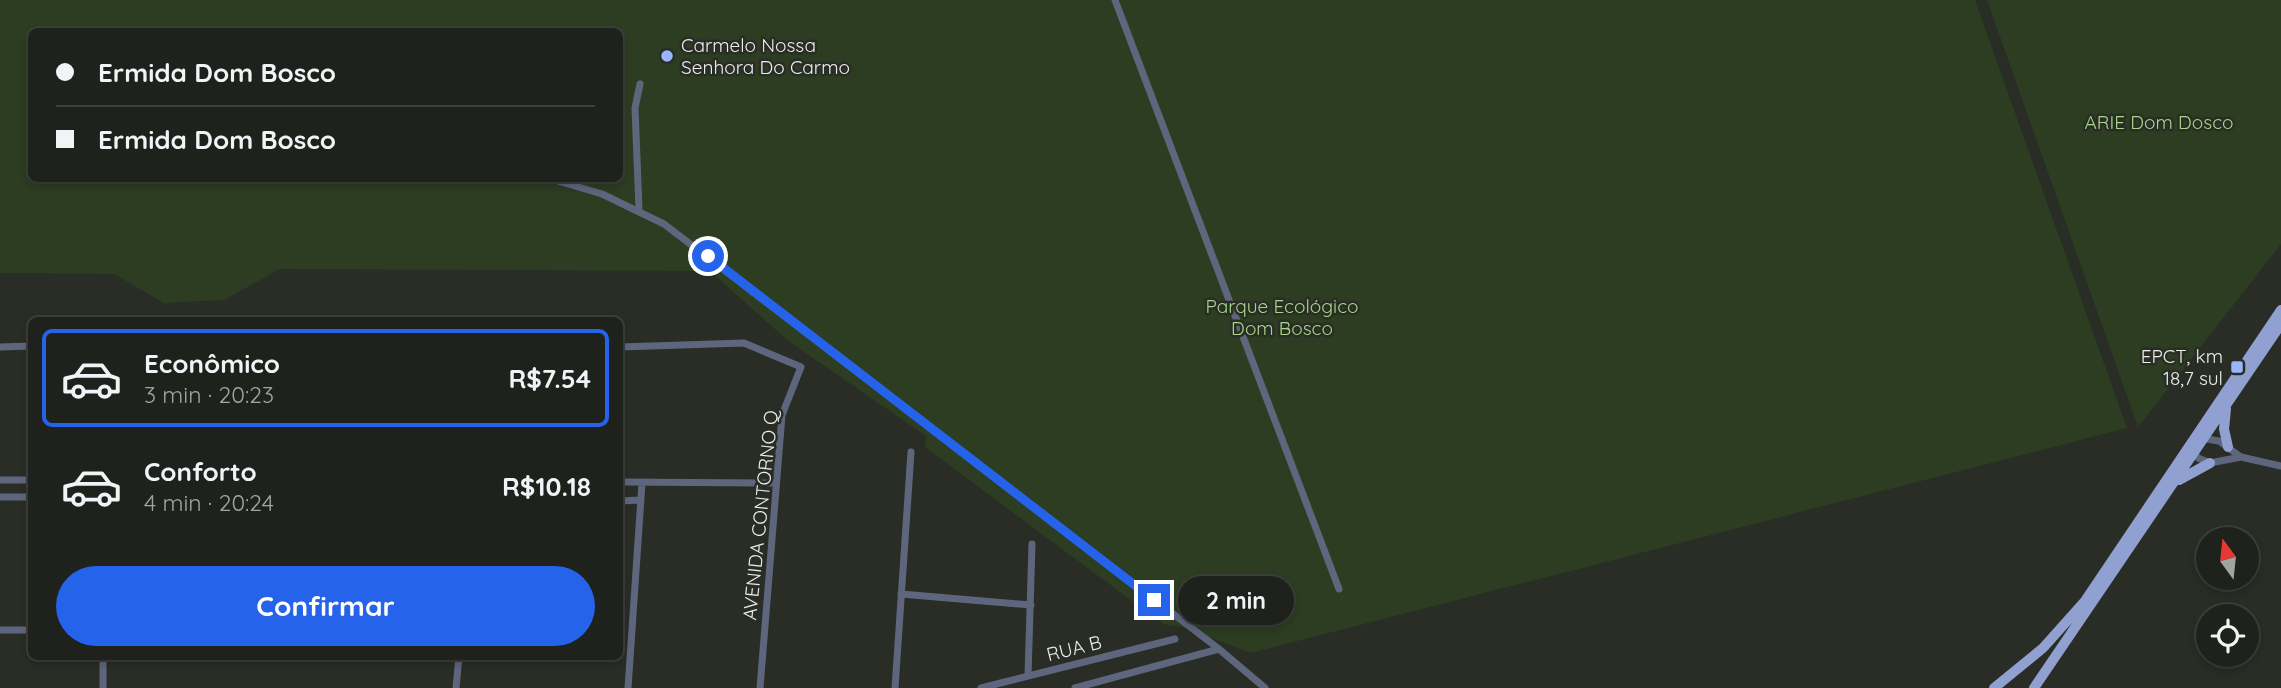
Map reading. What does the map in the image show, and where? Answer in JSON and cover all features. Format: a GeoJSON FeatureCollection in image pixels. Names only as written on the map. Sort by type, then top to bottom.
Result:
{"type":"FeatureCollection","features":[{"type":"Feature","properties":{"kind":"main road"},"geometry":{"type":"LineString","coordinates":[[1994,688],[2063,628],[2096,586],[2195,443],[2281,310]]}},
{"type":"Feature","properties":{"kind":"main road"},"geometry":{"type":"LineString","coordinates":[[2034,688],[2174,484],[2195,443],[2227,405],[2281,324]]}},
{"type":"Feature","properties":{"kind":"main road"},"geometry":{"type":"LineString","coordinates":[[2227,405],[2224,425],[2228,447]]}},
{"type":"Feature","properties":{"kind":"main road"},"geometry":{"type":"LineString","coordinates":[[2174,484],[2210,463]]}},
{"type":"Feature","properties":{"kind":"street"},"geometry":{"type":"LineString","coordinates":[[1115,0],[1339,589]]}},
{"type":"Feature","properties":{"kind":"street"},"geometry":{"type":"LineString","coordinates":[[639,209],[635,108],[640,84]]}},
{"type":"Feature","properties":{"kind":"street"},"geometry":{"type":"LineString","coordinates":[[562,182],[639,209],[688,241],[1219,649],[1265,688]]}},
{"type":"Feature","properties":{"kind":"street","name":"AVENIDA CONTORNO Q"},"geometry":{"type":"LineString","coordinates":[[623,347],[744,342],[799,365],[802,372],[782,415],[760,688]]}},
{"type":"Feature","properties":{"kind":"street"},"geometry":{"type":"LineString","coordinates":[[0,346],[28,346]]}},
{"type":"Feature","properties":{"kind":"street"},"geometry":{"type":"LineString","coordinates":[[2195,443],[2228,447],[2241,457]]}},
{"type":"Feature","properties":{"kind":"street"},"geometry":{"type":"LineString","coordinates":[[2195,443],[2210,463],[2241,457],[2281,466]]}},
{"type":"Feature","properties":{"kind":"street"},"geometry":{"type":"LineString","coordinates":[[895,688],[911,452]]}},
{"type":"Feature","properties":{"kind":"street"},"geometry":{"type":"LineString","coordinates":[[0,480],[28,480]]}},
{"type":"Feature","properties":{"kind":"street"},"geometry":{"type":"LineString","coordinates":[[623,482],[775,483]]}},
{"type":"Feature","properties":{"kind":"street"},"geometry":{"type":"LineString","coordinates":[[628,688],[642,482]]}},
{"type":"Feature","properties":{"kind":"street"},"geometry":{"type":"LineString","coordinates":[[0,497],[28,497]]}},
{"type":"Feature","properties":{"kind":"street"},"geometry":{"type":"LineString","coordinates":[[623,500],[641,500]]}},
{"type":"Feature","properties":{"kind":"street"},"geometry":{"type":"LineString","coordinates":[[1028,676],[1032,544]]}},
{"type":"Feature","properties":{"kind":"street"},"geometry":{"type":"LineString","coordinates":[[901,594],[1031,605]]}},
{"type":"Feature","properties":{"kind":"street"},"geometry":{"type":"LineString","coordinates":[[0,630],[28,630]]}},
{"type":"Feature","properties":{"kind":"street"},"geometry":{"type":"LineString","coordinates":[[623,637],[631,637]]}},
{"type":"Feature","properties":{"kind":"street","name":"RUA B"},"geometry":{"type":"LineString","coordinates":[[981,688],[1175,639]]}},
{"type":"Feature","properties":{"kind":"street"},"geometry":{"type":"LineString","coordinates":[[1075,688],[1219,649]]}},
{"type":"Feature","properties":{"kind":"street"},"geometry":{"type":"LineString","coordinates":[[103,660],[103,688]]}},
{"type":"Feature","properties":{"kind":"street"},"geometry":{"type":"LineString","coordinates":[[456,688],[459,660]]}},
{"type":"Feature","properties":{"kind":"green space","name":"Parque Ecológico Dom Bosco"},"geometry":{"type":"Polygon","coordinates":[[[0,0],[1975,0],[2127,428],[1251,653],[1186,628],[1163,624],[925,447],[926,436],[787,340],[710,271],[280,269],[224,300],[164,303],[114,274],[0,273],[0,0]]]}},
{"type":"Feature","properties":{"kind":"green space","name":"ARIE Dom Dosco"},"geometry":{"type":"Polygon","coordinates":[[[1987,0],[2281,0],[2281,244],[2138,427],[1987,0]]]}},
{"type":"Feature","properties":{"kind":"place","name":"Carmelo Nossa Senhora Do Carmo"},"geometry":{"type":"Point","coordinates":[667,56]}},
{"type":"Feature","properties":{"kind":"place","name":"EPCT, km 18,7 sul"},"geometry":{"type":"Point","coordinates":[2237,367]}},
{"type":"Feature","properties":{"kind":"route"},"geometry":{"type":"LineString","coordinates":[[708,256],[1154,600]]}}]}
